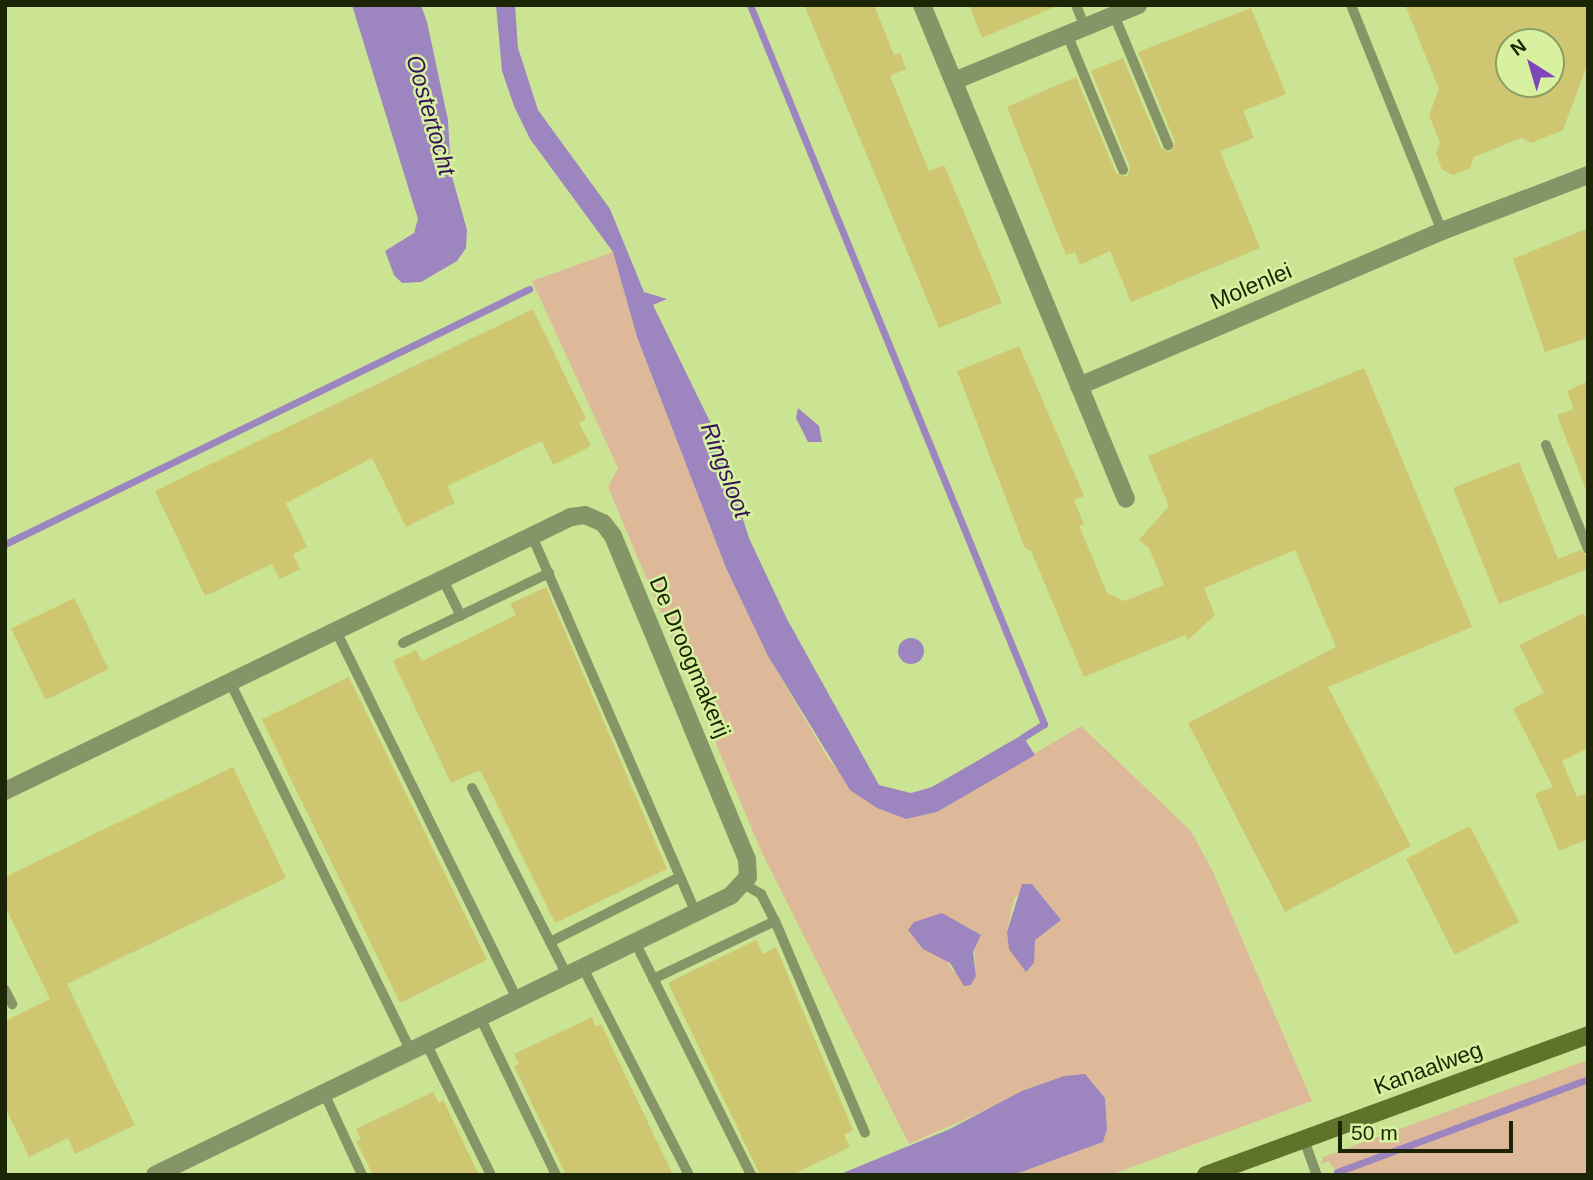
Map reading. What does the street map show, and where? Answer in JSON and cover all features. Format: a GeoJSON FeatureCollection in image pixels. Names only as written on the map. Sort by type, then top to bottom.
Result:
{"type":"FeatureCollection","features":[{"type":"Feature","properties":{"kind":"street"},"geometry":{"type":"LineString","coordinates":[[922,5],[1125,499]]}},
{"type":"Feature","properties":{"kind":"street"},"geometry":{"type":"LineString","coordinates":[[954,81],[1138,5]]}},
{"type":"Feature","properties":{"kind":"street","name":"Molenlei"},"geometry":{"type":"LineString","coordinates":[[1079,386],[1442,231],[1588,175]]}},
{"type":"Feature","properties":{"kind":"street","name":"De Droogmakerij"},"geometry":{"type":"LineString","coordinates":[[5,791],[532,536],[585,515],[609,530],[747,859],[749,871],[743,884]]}},
{"type":"Feature","properties":{"kind":"street"},"geometry":{"type":"LineString","coordinates":[[155,1175],[696,913],[730,896],[743,884]]}},
{"type":"Feature","properties":{"kind":"street","name":"Kanaalweg"},"geometry":{"type":"LineString","coordinates":[[1206,1175],[1588,1035]]}},
{"type":"Feature","properties":{"kind":"lane"},"geometry":{"type":"LineString","coordinates":[[1076,5],[1085,27]]}},
{"type":"Feature","properties":{"kind":"lane"},"geometry":{"type":"LineString","coordinates":[[1352,5],[1442,231]]}},
{"type":"Feature","properties":{"kind":"lane"},"geometry":{"type":"LineString","coordinates":[[1114,15],[1168,145]]}},
{"type":"Feature","properties":{"kind":"lane"},"geometry":{"type":"LineString","coordinates":[[1067,34],[1123,170]]}},
{"type":"Feature","properties":{"kind":"lane"},"geometry":{"type":"LineString","coordinates":[[1546,445],[1588,549]]}},
{"type":"Feature","properties":{"kind":"lane"},"geometry":{"type":"LineString","coordinates":[[532,536],[696,913]]}},
{"type":"Feature","properties":{"kind":"lane"},"geometry":{"type":"LineString","coordinates":[[403,643],[548,573]]}},
{"type":"Feature","properties":{"kind":"lane"},"geometry":{"type":"LineString","coordinates":[[443,580],[461,616]]}},
{"type":"Feature","properties":{"kind":"lane"},"geometry":{"type":"LineString","coordinates":[[336,631],[517,999]]}},
{"type":"Feature","properties":{"kind":"lane"},"geometry":{"type":"LineString","coordinates":[[230,682],[418,1047],[491,1175]]}},
{"type":"Feature","properties":{"kind":"lane"},"geometry":{"type":"LineString","coordinates":[[472,788],[550,942],[575,972],[688,1175]]}},
{"type":"Feature","properties":{"kind":"lane"},"geometry":{"type":"LineString","coordinates":[[550,942],[680,877]]}},
{"type":"Feature","properties":{"kind":"lane"},"geometry":{"type":"LineString","coordinates":[[743,884],[761,894],[775,921],[865,1133]]}},
{"type":"Feature","properties":{"kind":"lane"},"geometry":{"type":"LineString","coordinates":[[653,979],[775,921]]}},
{"type":"Feature","properties":{"kind":"lane"},"geometry":{"type":"LineString","coordinates":[[635,942],[751,1175]]}},
{"type":"Feature","properties":{"kind":"lane"},"geometry":{"type":"LineString","coordinates":[[5,990],[12,1004]]}},
{"type":"Feature","properties":{"kind":"lane"},"geometry":{"type":"LineString","coordinates":[[480,1017],[556,1175]]}},
{"type":"Feature","properties":{"kind":"lane"},"geometry":{"type":"LineString","coordinates":[[324,1093],[362,1175]]}},
{"type":"Feature","properties":{"kind":"lane"},"geometry":{"type":"LineString","coordinates":[[1304,1140],[1317,1175]]}},
{"type":"Feature","properties":{"kind":"shaded area"},"geometry":{"type":"Polygon","coordinates":[[[613,252],[637,337],[726,568],[768,656],[829,760],[867,802],[906,819],[937,812],[1081,726],[1191,831],[1213,872],[1312,1101],[1110,1175],[1013,1175],[1103,1142],[1107,1129],[1105,1098],[1064,1076],[909,1144],[762,853],[608,487],[618,468],[532,281],[613,252]],[[1032,884],[1014,899],[1007,932],[1035,940],[1060,920],[1032,884]],[[950,918],[916,941],[945,958],[953,971],[976,976],[973,930],[950,918]]]}},
{"type":"Feature","properties":{"kind":"shaded area"},"geometry":{"type":"Polygon","coordinates":[[[1588,1060],[1588,1175],[1338,1175],[1329,1161],[1321,1164],[1323,1157],[1588,1060]]]}},
{"type":"Feature","properties":{"kind":"water","name":"Oostertocht"},"geometry":{"type":"Polygon","coordinates":[[[352,5],[421,5],[427,22],[448,120],[451,173],[467,230],[466,248],[457,261],[421,282],[402,283],[394,275],[385,251],[414,233],[418,219],[352,5]]]}},
{"type":"Feature","properties":{"kind":"water","name":"Ringsloot"},"geometry":{"type":"Polygon","coordinates":[[[496,5],[515,5],[518,48],[538,110],[610,209],[644,292],[667,299],[653,305],[715,432],[749,538],[787,619],[879,785],[911,793],[932,787],[1022,735],[1035,755],[937,812],[906,819],[877,808],[850,790],[768,656],[726,568],[637,337],[613,252],[530,139],[514,106],[502,71],[496,5]]]}},
{"type":"Feature","properties":{"kind":"water"},"geometry":{"type":"Polygon","coordinates":[[[798,408],[819,426],[822,442],[808,442],[796,418],[798,408]]]}},
{"type":"Feature","properties":{"kind":"water"},"geometry":{"type":"Polygon","coordinates":[[[911,638],[920,642],[924,651],[920,660],[911,664],[902,660],[898,651],[902,642],[911,638]]]}},
{"type":"Feature","properties":{"kind":"water"},"geometry":{"type":"Polygon","coordinates":[[[1022,884],[1032,884],[1061,920],[1035,940],[1034,963],[1026,972],[1009,949],[1007,932],[1022,884]]]}},
{"type":"Feature","properties":{"kind":"water"},"geometry":{"type":"Polygon","coordinates":[[[942,913],[981,935],[973,952],[976,976],[971,985],[964,986],[950,963],[923,949],[908,930],[914,922],[942,913]]]}},
{"type":"Feature","properties":{"kind":"water"},"geometry":{"type":"Polygon","coordinates":[[[1085,1074],[1105,1098],[1107,1129],[1103,1142],[1013,1175],[838,1175],[950,1129],[1022,1091],[1064,1076],[1085,1074]]]}},
{"type":"Feature","properties":{"kind":"building"},"geometry":{"type":"Polygon","coordinates":[[[804,5],[874,5],[894,55],[900,53],[906,69],[890,76],[929,171],[944,165],[1002,303],[939,328],[804,5]]]}},
{"type":"Feature","properties":{"kind":"building"},"geometry":{"type":"Polygon","coordinates":[[[969,5],[1059,5],[982,38],[969,5]]]}},
{"type":"Feature","properties":{"kind":"building"},"geometry":{"type":"Polygon","coordinates":[[[1405,5],[1588,5],[1588,62],[1563,130],[1531,143],[1521,138],[1474,157],[1470,168],[1453,175],[1442,170],[1436,153],[1440,143],[1429,115],[1439,89],[1405,5]]]}},
{"type":"Feature","properties":{"kind":"building"},"geometry":{"type":"Polygon","coordinates":[[[1251,8],[1286,94],[1243,111],[1254,138],[1220,151],[1260,248],[1131,302],[1110,251],[1080,265],[1075,252],[1066,255],[1007,107],[1076,77],[1116,173],[1127,177],[1130,167],[1091,71],[1123,58],[1161,148],[1170,152],[1175,142],[1138,52],[1251,8]]]}},
{"type":"Feature","properties":{"kind":"building"},"geometry":{"type":"Polygon","coordinates":[[[1588,228],[1588,338],[1545,352],[1513,259],[1588,228]]]}},
{"type":"Feature","properties":{"kind":"building"},"geometry":{"type":"Polygon","coordinates":[[[533,309],[586,419],[579,423],[591,446],[553,465],[542,441],[447,486],[455,503],[406,527],[372,458],[286,503],[307,547],[293,554],[300,569],[280,579],[272,564],[205,596],[155,491],[533,309]]]}},
{"type":"Feature","properties":{"kind":"building"},"geometry":{"type":"Polygon","coordinates":[[[1019,346],[1084,496],[1074,500],[1084,524],[1079,526],[1107,593],[1125,601],[1164,585],[1149,548],[1139,540],[1169,506],[1148,456],[1364,368],[1472,627],[1328,687],[1411,846],[1285,912],[1188,723],[1336,647],[1295,550],[1204,588],[1215,615],[1188,640],[1185,635],[1084,677],[1031,551],[1025,548],[957,371],[1019,346]]]}},
{"type":"Feature","properties":{"kind":"building"},"geometry":{"type":"Polygon","coordinates":[[[1588,381],[1586,490],[1557,415],[1574,409],[1567,391],[1588,381]]]}},
{"type":"Feature","properties":{"kind":"building"},"geometry":{"type":"Polygon","coordinates":[[[1519,462],[1558,559],[1580,550],[1588,557],[1588,569],[1499,604],[1453,488],[1519,462]]]}},
{"type":"Feature","properties":{"kind":"building"},"geometry":{"type":"Polygon","coordinates":[[[546,587],[667,869],[555,923],[480,770],[451,783],[393,661],[416,650],[422,661],[516,615],[510,604],[546,587]]]}},
{"type":"Feature","properties":{"kind":"building"},"geometry":{"type":"Polygon","coordinates":[[[74,598],[109,669],[46,700],[11,629],[74,598]]]}},
{"type":"Feature","properties":{"kind":"building"},"geometry":{"type":"Polygon","coordinates":[[[1583,613],[1588,622],[1588,748],[1562,761],[1577,797],[1588,792],[1588,839],[1559,851],[1535,794],[1553,787],[1513,709],[1544,693],[1519,645],[1583,613]]]}},
{"type":"Feature","properties":{"kind":"building"},"geometry":{"type":"Polygon","coordinates":[[[349,677],[487,960],[400,1003],[262,720],[349,677]]]}},
{"type":"Feature","properties":{"kind":"building"},"geometry":{"type":"Polygon","coordinates":[[[233,767],[286,878],[67,984],[135,1125],[75,1154],[68,1138],[29,1157],[5,1107],[5,1021],[50,999],[5,906],[5,877],[233,767]]]}},
{"type":"Feature","properties":{"kind":"building"},"geometry":{"type":"Polygon","coordinates":[[[1470,826],[1519,922],[1455,955],[1406,859],[1470,826]]]}},
{"type":"Feature","properties":{"kind":"building"},"geometry":{"type":"Polygon","coordinates":[[[756,940],[763,954],[776,947],[853,1130],[844,1135],[850,1147],[792,1175],[760,1175],[668,983],[756,940]]]}},
{"type":"Feature","properties":{"kind":"building"},"geometry":{"type":"Polygon","coordinates":[[[592,1017],[596,1027],[601,1024],[673,1175],[566,1175],[514,1066],[519,1064],[514,1054],[592,1017]]]}},
{"type":"Feature","properties":{"kind":"building"},"geometry":{"type":"Polygon","coordinates":[[[433,1092],[439,1103],[443,1100],[479,1175],[373,1175],[356,1141],[361,1139],[356,1129],[433,1092]]]}},
{"type":"Feature","properties":{"kind":"waterway"},"geometry":{"type":"LineString","coordinates":[[750,5],[1044,724],[1023,737]]}},
{"type":"Feature","properties":{"kind":"waterway"},"geometry":{"type":"LineString","coordinates":[[5,544],[529,289]]}},
{"type":"Feature","properties":{"kind":"waterway"},"geometry":{"type":"LineString","coordinates":[[1337,1172],[1588,1079]]}}]}
